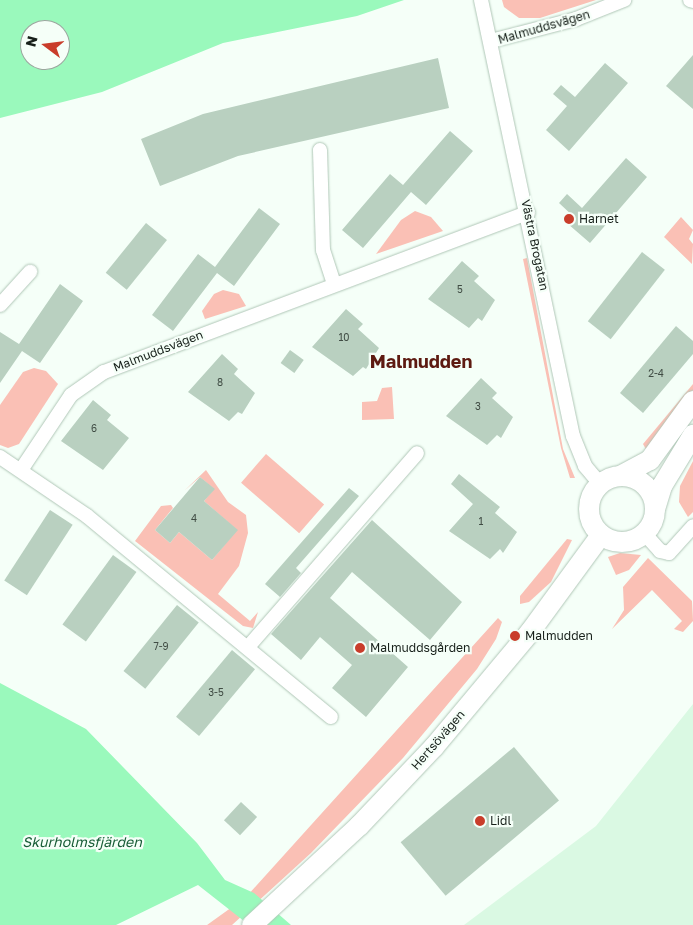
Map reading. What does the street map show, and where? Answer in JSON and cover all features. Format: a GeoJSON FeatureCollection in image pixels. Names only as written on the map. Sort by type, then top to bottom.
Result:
{"type":"FeatureCollection","features":[{"type":"Feature","properties":{"kind":"main road"},"geometry":{"type":"LineString","coordinates":[[693,401],[650,460],[600,484],[591,497],[589,514],[601,535],[628,542],[644,534],[655,509],[662,486],[693,435]]}},
{"type":"Feature","properties":{"kind":"main road"},"geometry":{"type":"LineString","coordinates":[[620,476],[645,485],[655,509]]}},
{"type":"Feature","properties":{"kind":"main road","name":"Hertsövägen"},"geometry":{"type":"LineString","coordinates":[[252,925],[278,902],[434,747],[530,632],[601,535]]}},
{"type":"Feature","properties":{"kind":"street","name":"Västra Brogatan"},"geometry":{"type":"LineString","coordinates":[[481,0],[528,213],[573,436],[585,466],[600,484]]}},
{"type":"Feature","properties":{"kind":"street","name":"Malmuddsvägen"},"geometry":{"type":"LineString","coordinates":[[491,41],[576,19],[624,0]]}},
{"type":"Feature","properties":{"kind":"street"},"geometry":{"type":"LineString","coordinates":[[320,150],[323,250],[334,284]]}},
{"type":"Feature","properties":{"kind":"street","name":"Malmuddsvägen"},"geometry":{"type":"LineString","coordinates":[[21,470],[83,384],[334,284],[528,213]]}},
{"type":"Feature","properties":{"kind":"street"},"geometry":{"type":"LineString","coordinates":[[0,305],[30,272]]}},
{"type":"Feature","properties":{"kind":"street"},"geometry":{"type":"LineString","coordinates":[[248,647],[303,578],[417,453]]}},
{"type":"Feature","properties":{"kind":"street"},"geometry":{"type":"LineString","coordinates":[[0,457],[88,516],[331,717]]}},
{"type":"Feature","properties":{"kind":"street"},"geometry":{"type":"LineString","coordinates":[[644,534],[660,550],[669,553],[693,526]]}},
{"type":"Feature","properties":{"kind":"shaded area"},"geometry":{"type":"Polygon","coordinates":[[[502,0],[596,0],[540,18],[519,18],[504,7],[502,0]]]}},
{"type":"Feature","properties":{"kind":"shaded area"},"geometry":{"type":"Polygon","coordinates":[[[415,211],[431,217],[443,231],[376,254],[401,220],[415,211]]]}},
{"type":"Feature","properties":{"kind":"shaded area"},"geometry":{"type":"Polygon","coordinates":[[[681,217],[693,230],[689,239],[693,244],[692,264],[664,237],[681,217]]]}},
{"type":"Feature","properties":{"kind":"shaded area"},"geometry":{"type":"Polygon","coordinates":[[[527,258],[563,449],[575,478],[570,478],[561,448],[523,259],[527,258]]]}},
{"type":"Feature","properties":{"kind":"shaded area"},"geometry":{"type":"Polygon","coordinates":[[[223,290],[239,294],[246,306],[205,319],[202,311],[214,294],[223,290]]]}},
{"type":"Feature","properties":{"kind":"shaded area"},"geometry":{"type":"Polygon","coordinates":[[[34,368],[46,371],[58,384],[19,444],[8,448],[0,445],[0,405],[23,372],[34,368]]]}},
{"type":"Feature","properties":{"kind":"shaded area"},"geometry":{"type":"Polygon","coordinates":[[[693,384],[693,390],[647,451],[643,444],[693,384]]]}},
{"type":"Feature","properties":{"kind":"shaded area"},"geometry":{"type":"Polygon","coordinates":[[[392,387],[394,419],[362,420],[362,402],[377,401],[382,388],[392,387]]]}},
{"type":"Feature","properties":{"kind":"shaded area"},"geometry":{"type":"Polygon","coordinates":[[[266,454],[324,505],[299,533],[241,483],[266,454]]]}},
{"type":"Feature","properties":{"kind":"shaded area"},"geometry":{"type":"Polygon","coordinates":[[[693,461],[693,512],[688,517],[679,502],[680,486],[693,461]]]}},
{"type":"Feature","properties":{"kind":"shaded area"},"geometry":{"type":"Polygon","coordinates":[[[206,470],[228,502],[246,515],[248,533],[239,566],[218,594],[250,621],[258,612],[253,628],[243,626],[135,541],[161,506],[171,505],[173,508],[155,530],[170,543],[179,532],[212,560],[237,530],[204,501],[214,489],[200,477],[184,491],[206,470]]]}},
{"type":"Feature","properties":{"kind":"shaded area"},"geometry":{"type":"Polygon","coordinates":[[[567,539],[572,540],[551,582],[529,602],[520,604],[520,596],[567,539]]]}},
{"type":"Feature","properties":{"kind":"shaded area"},"geometry":{"type":"Polygon","coordinates":[[[620,553],[641,555],[629,570],[616,575],[608,557],[620,553]]]}},
{"type":"Feature","properties":{"kind":"shaded area"},"geometry":{"type":"Polygon","coordinates":[[[648,558],[692,601],[693,621],[683,632],[674,629],[682,621],[652,590],[612,629],[624,610],[623,587],[648,558]]]}},
{"type":"Feature","properties":{"kind":"shaded area"},"geometry":{"type":"Polygon","coordinates":[[[498,618],[502,622],[496,639],[477,669],[403,758],[311,853],[232,925],[207,925],[246,897],[498,618]]]}},
{"type":"Feature","properties":{"kind":"shaded area"},"geometry":{"type":"Polygon","coordinates":[[[693,704],[693,925],[464,925],[596,826],[693,704]]]}},
{"type":"Feature","properties":{"kind":"water"},"geometry":{"type":"Polygon","coordinates":[[[0,0],[404,0],[357,16],[223,43],[102,92],[0,118],[0,0]]]}},
{"type":"Feature","properties":{"kind":"water","name":"Skurholmsfjärden"},"geometry":{"type":"Polygon","coordinates":[[[0,683],[86,729],[197,843],[225,880],[254,893],[291,925],[249,925],[198,885],[116,925],[0,925],[0,683]]]}},
{"type":"Feature","properties":{"kind":"building"},"geometry":{"type":"Polygon","coordinates":[[[693,55],[693,109],[666,86],[693,55]]]}},
{"type":"Feature","properties":{"kind":"building"},"geometry":{"type":"Polygon","coordinates":[[[438,58],[449,108],[238,156],[160,186],[141,139],[203,114],[438,58]]]}},
{"type":"Feature","properties":{"kind":"building"},"geometry":{"type":"Polygon","coordinates":[[[605,63],[628,83],[569,151],[546,130],[567,106],[553,94],[561,85],[575,97],[605,63]]]}},
{"type":"Feature","properties":{"kind":"building"},"geometry":{"type":"Polygon","coordinates":[[[450,131],[473,151],[426,205],[411,192],[363,248],[342,230],[390,174],[403,185],[450,131]]]}},
{"type":"Feature","properties":{"kind":"building"},"geometry":{"type":"Polygon","coordinates":[[[626,158],[647,177],[590,243],[568,224],[574,217],[559,203],[567,194],[582,208],[626,158]]]}},
{"type":"Feature","properties":{"kind":"building"},"geometry":{"type":"Polygon","coordinates":[[[259,208],[280,224],[234,286],[217,273],[173,331],[152,315],[198,254],[215,267],[259,208]]]}},
{"type":"Feature","properties":{"kind":"building"},"geometry":{"type":"Polygon","coordinates":[[[146,223],[167,240],[127,290],[106,273],[146,223]]]}},
{"type":"Feature","properties":{"kind":"building"},"geometry":{"type":"Polygon","coordinates":[[[642,252],[665,270],[611,339],[588,321],[642,252]]]}},
{"type":"Feature","properties":{"kind":"building"},"geometry":{"type":"Polygon","coordinates":[[[462,261],[479,276],[474,281],[495,300],[482,321],[478,318],[469,328],[428,299],[462,261]]]}},
{"type":"Feature","properties":{"kind":"building"},"geometry":{"type":"Polygon","coordinates":[[[60,284],[83,301],[40,363],[22,351],[0,383],[0,332],[19,344],[60,284]]]}},
{"type":"Feature","properties":{"kind":"building"},"geometry":{"type":"Polygon","coordinates":[[[346,309],[363,324],[358,329],[379,348],[366,369],[363,367],[353,376],[312,347],[346,309]]]}},
{"type":"Feature","properties":{"kind":"building"},"geometry":{"type":"Polygon","coordinates":[[[676,326],[693,341],[693,354],[643,413],[620,393],[676,326]]]}},
{"type":"Feature","properties":{"kind":"building"},"geometry":{"type":"Polygon","coordinates":[[[290,350],[304,360],[294,373],[281,363],[290,350]]]}},
{"type":"Feature","properties":{"kind":"building"},"geometry":{"type":"Polygon","coordinates":[[[222,354],[238,369],[234,374],[255,393],[242,414],[238,412],[229,421],[188,392],[222,354]]]}},
{"type":"Feature","properties":{"kind":"building"},"geometry":{"type":"Polygon","coordinates":[[[481,378],[497,393],[492,398],[513,417],[501,438],[497,435],[487,445],[446,416],[481,378]]]}},
{"type":"Feature","properties":{"kind":"building"},"geometry":{"type":"Polygon","coordinates":[[[93,400],[111,415],[107,420],[129,438],[103,470],[61,441],[93,400]]]}},
{"type":"Feature","properties":{"kind":"building"},"geometry":{"type":"Polygon","coordinates":[[[459,474],[500,507],[495,513],[517,532],[503,553],[500,549],[490,559],[449,531],[473,504],[451,484],[459,474]]]}},
{"type":"Feature","properties":{"kind":"building"},"geometry":{"type":"Polygon","coordinates":[[[200,477],[215,489],[204,501],[238,530],[212,560],[179,532],[170,543],[155,530],[200,477]]]}},
{"type":"Feature","properties":{"kind":"building"},"geometry":{"type":"Polygon","coordinates":[[[349,488],[359,496],[296,568],[301,573],[280,597],[265,584],[349,488]]]}},
{"type":"Feature","properties":{"kind":"building"},"geometry":{"type":"Polygon","coordinates":[[[50,510],[73,525],[27,595],[4,580],[50,510]]]}},
{"type":"Feature","properties":{"kind":"building"},"geometry":{"type":"Polygon","coordinates":[[[372,520],[462,602],[430,640],[352,572],[330,598],[408,667],[366,717],[332,688],[352,665],[320,637],[301,660],[271,634],[372,520]]]}},
{"type":"Feature","properties":{"kind":"building"},"geometry":{"type":"Polygon","coordinates":[[[113,555],[136,572],[86,642],[62,625],[113,555]]]}},
{"type":"Feature","properties":{"kind":"building"},"geometry":{"type":"Polygon","coordinates":[[[177,605],[199,623],[145,689],[124,671],[177,605]]]}},
{"type":"Feature","properties":{"kind":"building"},"geometry":{"type":"Polygon","coordinates":[[[232,650],[255,669],[199,736],[176,717],[232,650]]]}},
{"type":"Feature","properties":{"kind":"building","name":"Lidl"},"geometry":{"type":"Polygon","coordinates":[[[514,747],[559,801],[446,896],[401,842],[514,747]]]}},
{"type":"Feature","properties":{"kind":"building"},"geometry":{"type":"Polygon","coordinates":[[[241,802],[257,817],[240,835],[224,820],[241,802]]]}},
{"type":"Feature","properties":{"kind":"place","name":"Harnet"},"geometry":{"type":"Point","coordinates":[569,219]}},
{"type":"Feature","properties":{"kind":"place","name":"Malmudden"},"geometry":{"type":"Point","coordinates":[515,636]}},
{"type":"Feature","properties":{"kind":"place","name":"Malmuddsgården"},"geometry":{"type":"Point","coordinates":[360,648]}},
{"type":"Feature","properties":{"kind":"place","name":"Lidl"},"geometry":{"type":"Point","coordinates":[480,821]}},
{"type":"Feature","properties":{"kind":"district","name":"Malmudden"},"geometry":{"type":"Point","coordinates":[421,361]}}]}
